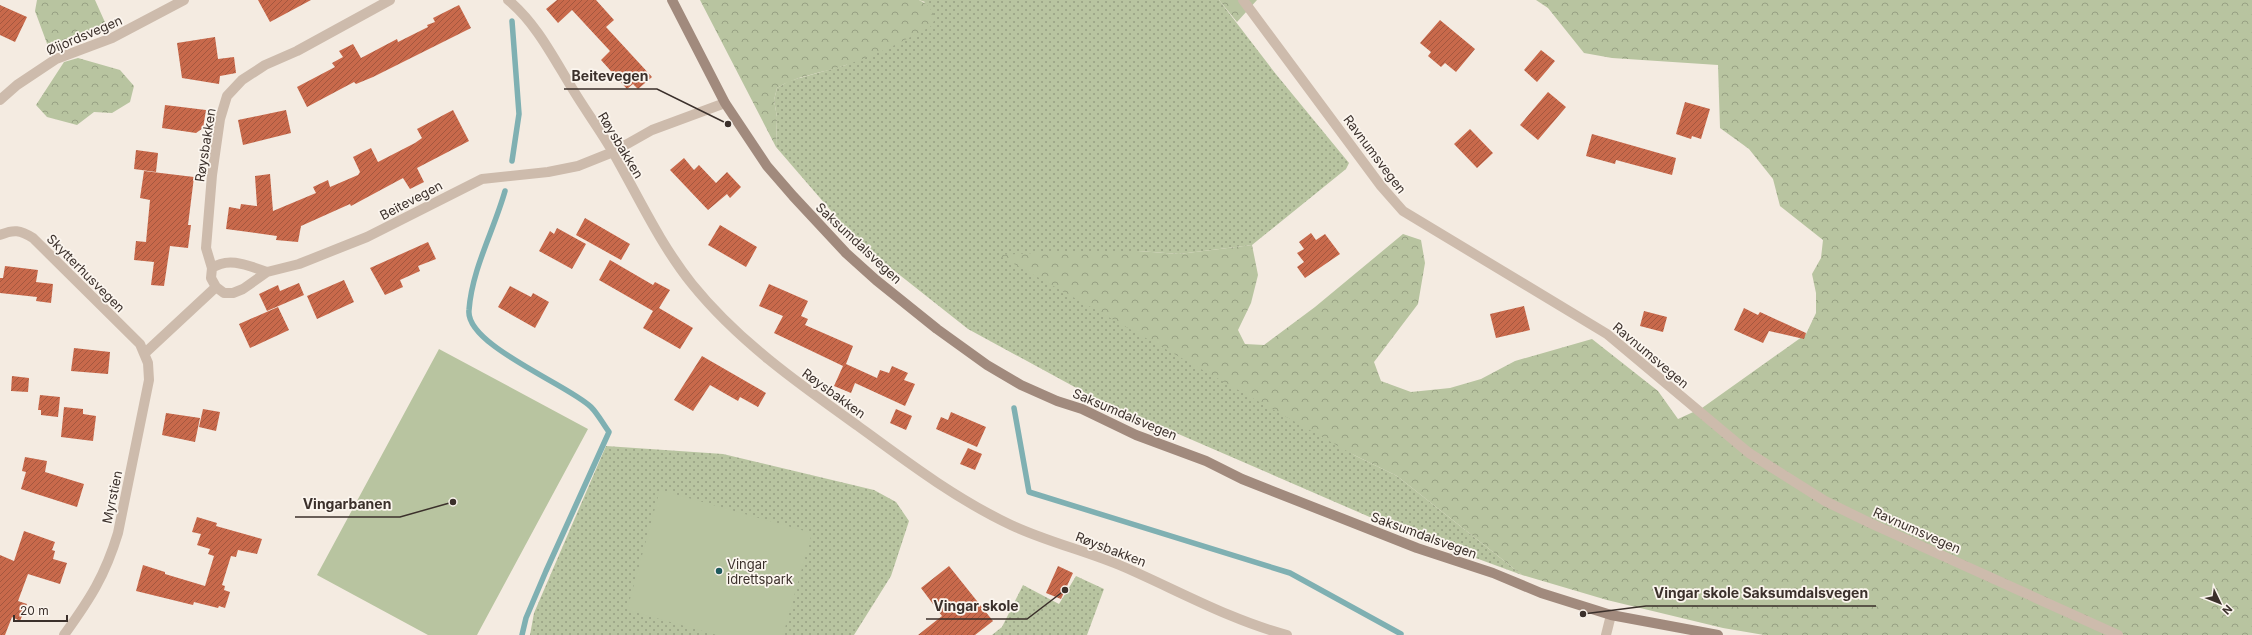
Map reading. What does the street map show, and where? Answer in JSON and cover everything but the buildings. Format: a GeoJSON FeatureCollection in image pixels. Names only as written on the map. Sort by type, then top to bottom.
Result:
{"type":"FeatureCollection","features":[{"type":"Feature","properties":{"kind":"main road","name":"Saksumdalsvegen"},"geometry":{"type":"LineString","coordinates":[[672,0],[725,102],[767,166],[818,224],[846,253],[936,330],[987,365],[1021,385],[1057,401],[1082,409],[1136,435],[1206,461],[1242,479],[1312,506],[1345,521],[1417,548],[1493,573],[1541,593],[1611,616],[1718,635]]}},
{"type":"Feature","properties":{"kind":"street","name":"Øijordsvegen"},"geometry":{"type":"LineString","coordinates":[[0,100],[17,85],[56,59],[112,38],[184,0]]}},
{"type":"Feature","properties":{"kind":"street","name":"Røysbakken"},"geometry":{"type":"LineString","coordinates":[[212,268],[206,248],[212,175],[220,118],[228,96],[242,80],[265,65],[348,24],[390,0]]}},
{"type":"Feature","properties":{"kind":"street","name":"Røysbakken"},"geometry":{"type":"LineString","coordinates":[[508,0],[539,34],[588,116],[613,152],[659,237],[691,283],[721,316],[758,351],[816,397],[917,470],[968,502],[1011,525],[1120,565],[1238,618],[1287,635]]}},
{"type":"Feature","properties":{"kind":"street","name":"Ravnumsvegen"},"geometry":{"type":"LineString","coordinates":[[1243,0],[1381,186],[1403,210],[1607,334],[1749,453],[1825,501],[1884,530],[2118,635]]}},
{"type":"Feature","properties":{"kind":"street","name":"Beitevegen"},"geometry":{"type":"LineString","coordinates":[[216,287],[224,293],[233,293],[243,289],[267,272],[299,264],[367,237],[482,179],[555,171],[578,166],[613,152],[652,130],[725,102]]}},
{"type":"Feature","properties":{"kind":"street","name":"Skytterhusvegen"},"geometry":{"type":"LineString","coordinates":[[0,235],[12,230],[21,231],[33,238],[140,344],[145,353]]}},
{"type":"Feature","properties":{"kind":"street","name":"Beitevegen"},"geometry":{"type":"LineString","coordinates":[[212,268],[220,263],[229,262],[267,272]]}},
{"type":"Feature","properties":{"kind":"street"},"geometry":{"type":"LineString","coordinates":[[145,353],[216,287],[211,278],[212,268]]}},
{"type":"Feature","properties":{"kind":"street","name":"Myrstien"},"geometry":{"type":"LineString","coordinates":[[64,635],[101,581],[112,552],[149,380],[145,353]]}},
{"type":"Feature","properties":{"kind":"street"},"geometry":{"type":"LineString","coordinates":[[1606,635],[1611,616]]}},
{"type":"Feature","properties":{"kind":"green space"},"geometry":{"type":"Polygon","coordinates":[[[37,0],[95,0],[108,29],[49,49],[35,11],[37,0]]]}},
{"type":"Feature","properties":{"kind":"green space"},"geometry":{"type":"Polygon","coordinates":[[[700,0],[919,0],[930,8],[934,21],[930,27],[878,53],[837,68],[793,80],[777,88],[774,100],[777,117],[776,147],[700,0]]]}},
{"type":"Feature","properties":{"kind":"green space"},"geometry":{"type":"Polygon","coordinates":[[[919,0],[1219,0],[1275,73],[1349,163],[1346,169],[1252,245],[1179,254],[1138,251],[1076,251],[1354,455],[1397,476],[1522,575],[1402,531],[1093,397],[968,329],[858,242],[776,147],[777,117],[774,100],[777,88],[789,81],[846,65],[925,2],[919,0]]]}},
{"type":"Feature","properties":{"kind":"green space"},"geometry":{"type":"Polygon","coordinates":[[[1219,0],[1257,0],[1237,22],[1219,0]]]}},
{"type":"Feature","properties":{"kind":"green space"},"geometry":{"type":"Polygon","coordinates":[[[1536,0],[2252,0],[2252,635],[1764,635],[1723,628],[1607,600],[1522,575],[1397,476],[1354,455],[998,255],[1076,251],[1138,251],[1179,254],[1252,245],[1258,275],[1251,303],[1238,330],[1245,344],[1264,345],[1315,307],[1403,234],[1421,240],[1425,263],[1418,304],[1374,362],[1381,381],[1411,392],[1450,388],[1481,379],[1515,361],[1592,339],[1658,391],[1678,419],[1702,408],[1806,334],[1816,313],[1816,293],[1812,274],[1821,258],[1823,240],[1780,206],[1773,179],[1749,149],[1720,128],[1718,65],[1612,58],[1584,53],[1548,8],[1536,0]]]}},
{"type":"Feature","properties":{"kind":"green space"},"geometry":{"type":"Polygon","coordinates":[[[78,58],[120,70],[134,86],[130,102],[112,113],[94,112],[77,125],[47,117],[36,105],[64,62],[78,58]]]}},
{"type":"Feature","properties":{"kind":"green space"},"geometry":{"type":"Polygon","coordinates":[[[439,349],[588,429],[477,635],[428,635],[317,575],[439,349]]]}},
{"type":"Feature","properties":{"kind":"green space"},"geometry":{"type":"Polygon","coordinates":[[[606,446],[723,454],[874,490],[896,502],[909,521],[891,576],[854,635],[530,635],[534,613],[606,446]]]}},
{"type":"Feature","properties":{"kind":"green space","name":"Vingar idrettspark"},"geometry":{"type":"Polygon","coordinates":[[[660,490],[812,533],[783,635],[717,635],[627,610],[660,490]]]}},
{"type":"Feature","properties":{"kind":"green space"},"geometry":{"type":"Polygon","coordinates":[[[1076,576],[1104,589],[1087,635],[992,635],[1002,627],[1023,585],[1059,604],[1076,576]]]}},
{"type":"Feature","properties":{"kind":"waterway"},"geometry":{"type":"LineString","coordinates":[[512,21],[519,114],[512,161]]}},
{"type":"Feature","properties":{"kind":"waterway"},"geometry":{"type":"LineString","coordinates":[[505,191],[474,280],[469,310],[472,323],[483,337],[500,350],[562,387],[591,407],[609,432],[546,571],[526,618],[522,635]]}},
{"type":"Feature","properties":{"kind":"waterway"},"geometry":{"type":"LineString","coordinates":[[1014,408],[1029,492],[1290,573],[1401,634]]}},
{"type":"Feature","properties":{"kind":"place","name":"Beitevegen"},"geometry":{"type":"Point","coordinates":[728,124]}},
{"type":"Feature","properties":{"kind":"place","name":"Vingarbanen"},"geometry":{"type":"Point","coordinates":[453,502]}},
{"type":"Feature","properties":{"kind":"place","name":"Vingar idrettspark"},"geometry":{"type":"Point","coordinates":[719,571]}},
{"type":"Feature","properties":{"kind":"place","name":"Vingar skole"},"geometry":{"type":"Point","coordinates":[1065,590]}},
{"type":"Feature","properties":{"kind":"place","name":"Vingar skole Saksumdalsvegen"},"geometry":{"type":"Point","coordinates":[1583,614]}}]}
